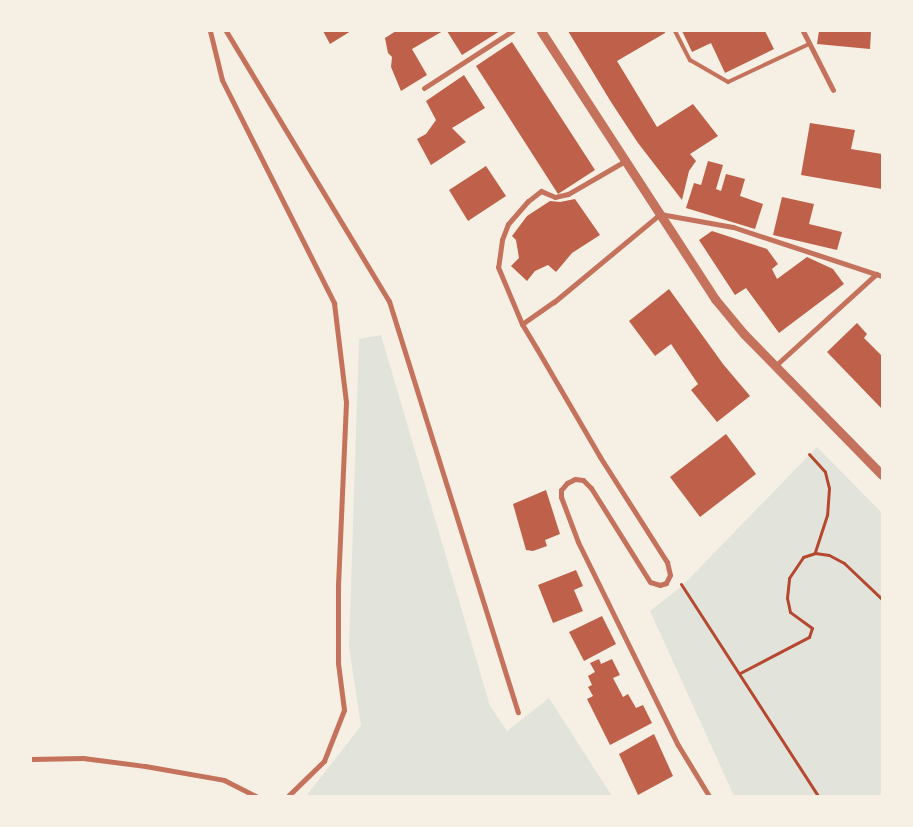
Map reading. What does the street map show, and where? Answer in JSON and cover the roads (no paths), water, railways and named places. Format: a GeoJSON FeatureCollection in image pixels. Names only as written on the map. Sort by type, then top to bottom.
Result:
{"type":"FeatureCollection","features":[{"type":"Feature","properties":{"kind":"street"},"geometry":{"type":"LineString","coordinates":[[210,31],[222,80],[334,303],[346,402],[338,594],[338,663],[344,710],[324,761],[288,796]]}},
{"type":"Feature","properties":{"kind":"street"},"geometry":{"type":"LineString","coordinates":[[226,31],[389,301],[518,712]]}},
{"type":"Feature","properties":{"kind":"street"},"geometry":{"type":"LineString","coordinates":[[424,88],[512,31]]}},
{"type":"Feature","properties":{"kind":"street"},"geometry":{"type":"LineString","coordinates":[[541,31],[715,299],[775,366],[882,475]]}},
{"type":"Feature","properties":{"kind":"street"},"geometry":{"type":"LineString","coordinates":[[802,31],[833,90]]}},
{"type":"Feature","properties":{"kind":"street"},"geometry":{"type":"LineString","coordinates":[[625,161],[560,197],[541,190],[517,211],[508,224],[502,240],[498,267],[522,324],[600,457],[667,562],[670,575],[666,583],[660,585],[650,582],[591,488],[583,480],[575,479],[566,483],[561,490],[561,498],[578,542],[678,744],[709,796]]}},
{"type":"Feature","properties":{"kind":"street"},"geometry":{"type":"LineString","coordinates":[[522,324],[554,302],[660,214],[733,226],[879,275]]}},
{"type":"Feature","properties":{"kind":"street"},"geometry":{"type":"LineString","coordinates":[[775,366],[879,275]]}},
{"type":"Feature","properties":{"kind":"street"},"geometry":{"type":"LineString","coordinates":[[31,759],[83,758],[145,766],[224,780],[256,796]]}},
{"type":"Feature","properties":{"kind":"lane"},"geometry":{"type":"LineString","coordinates":[[675,31],[690,60],[728,82],[809,44]]}}]}
